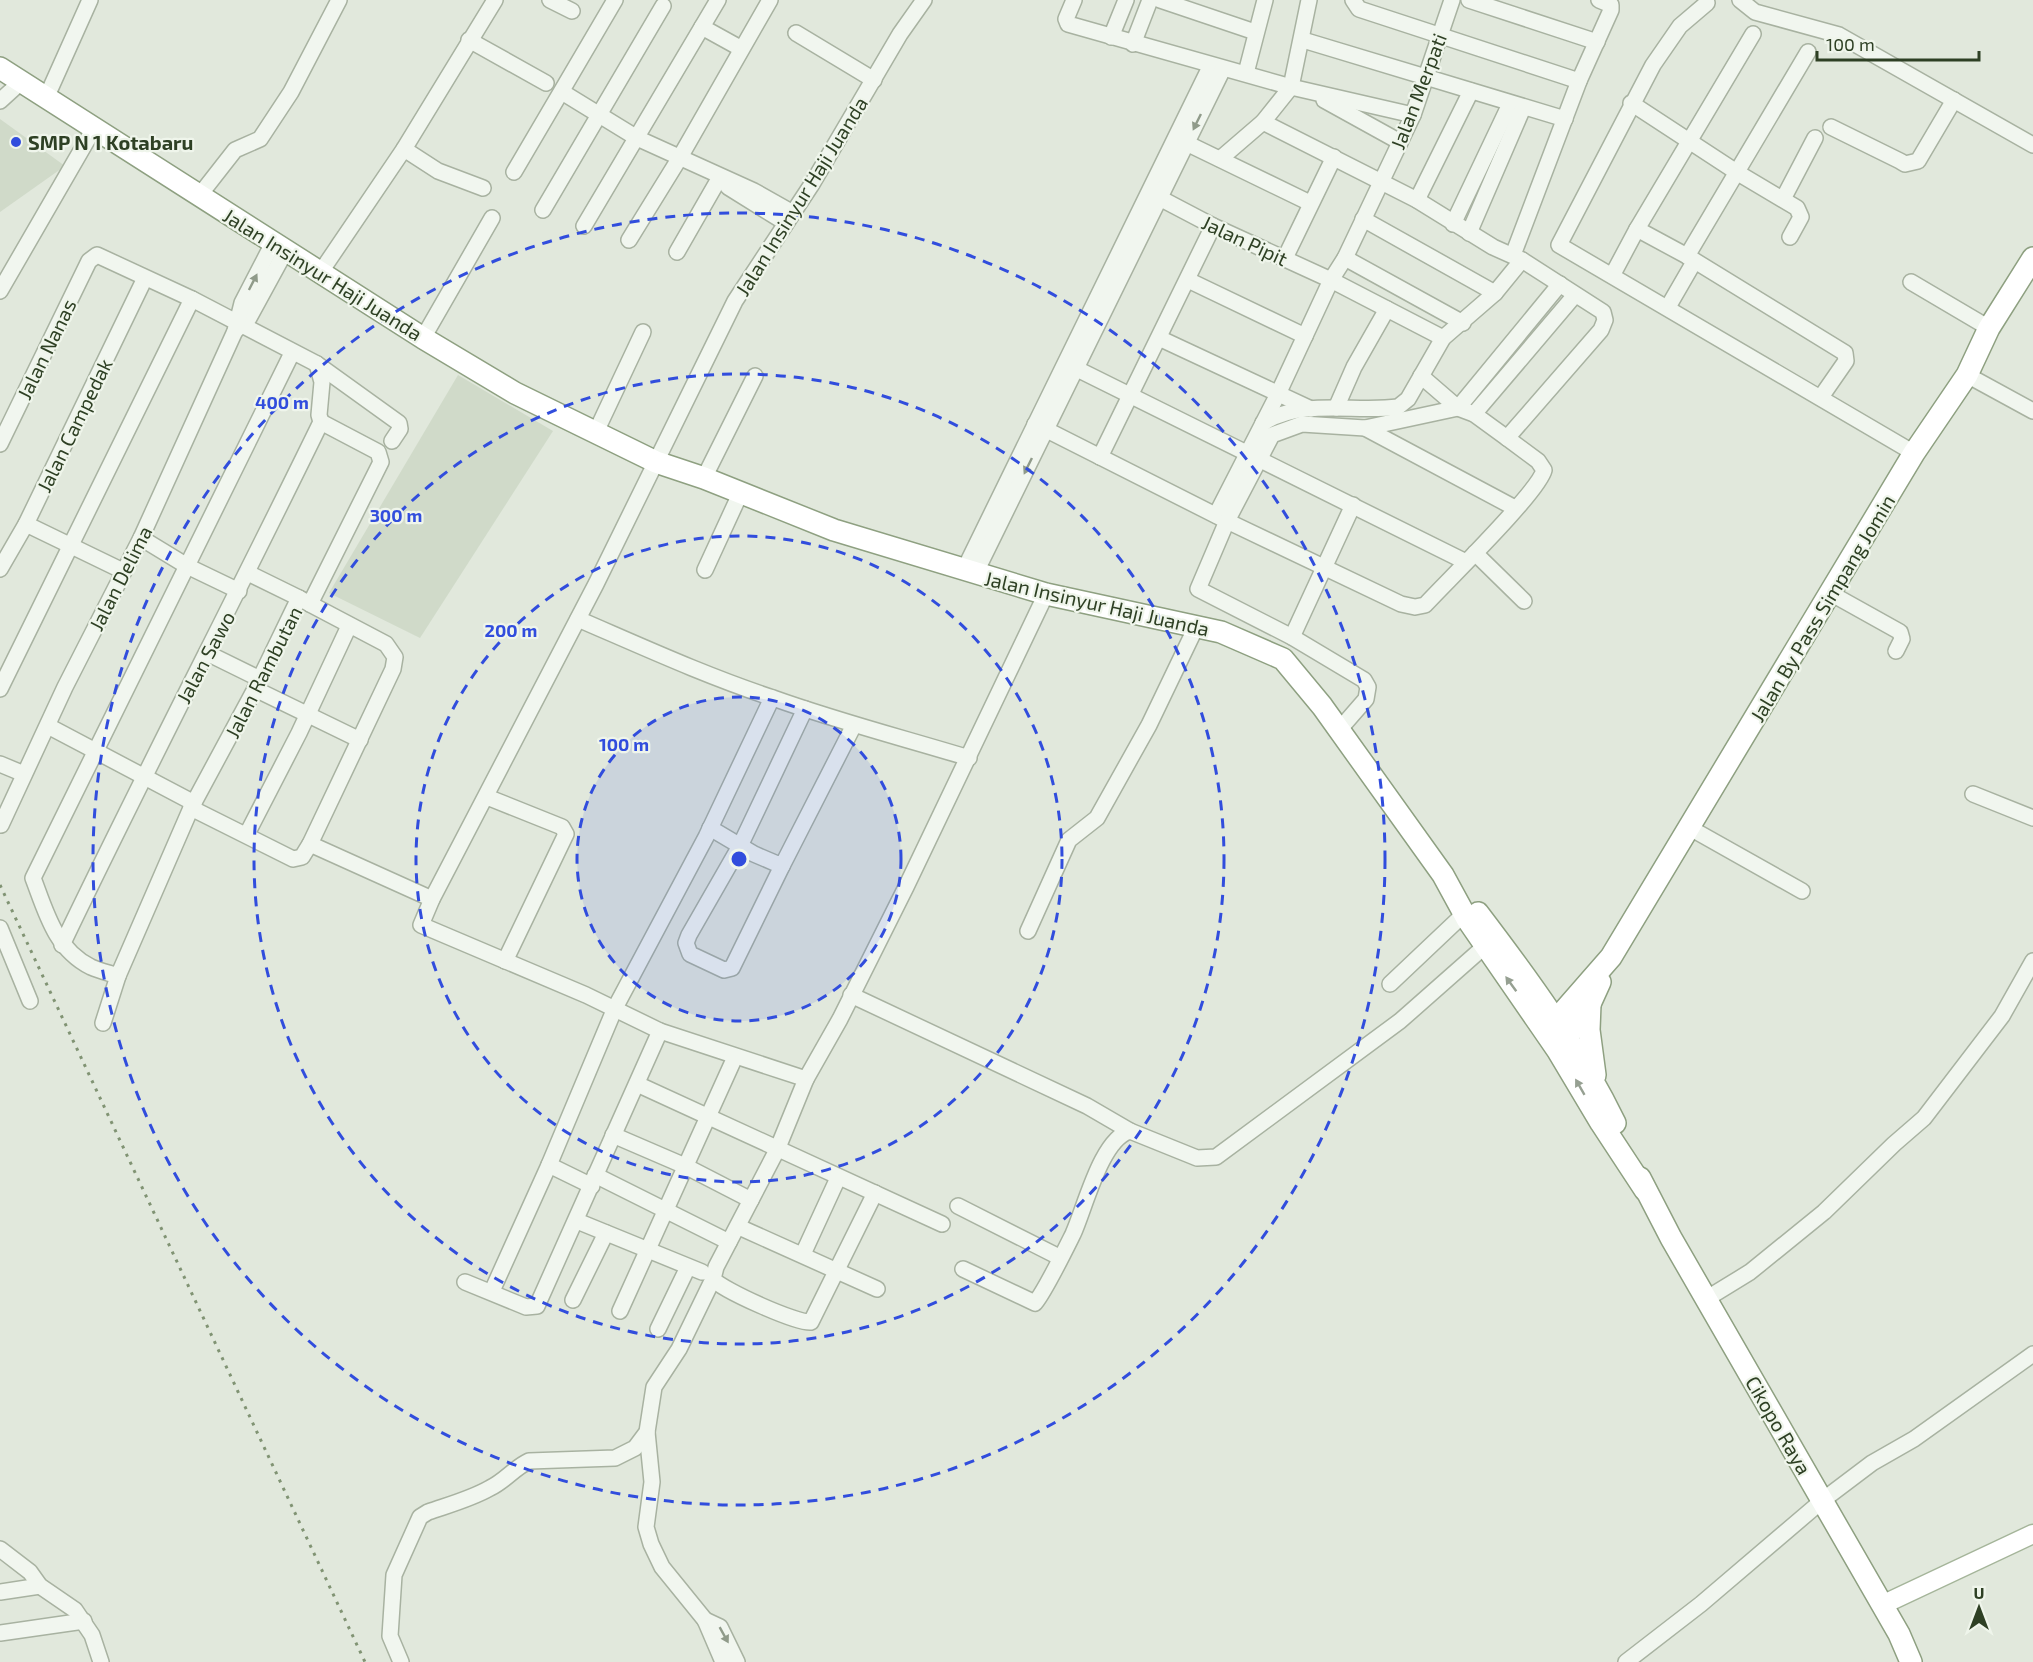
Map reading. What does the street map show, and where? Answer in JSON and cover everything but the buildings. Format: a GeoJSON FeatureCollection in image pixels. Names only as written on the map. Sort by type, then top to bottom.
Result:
{"type":"FeatureCollection","features":[{"type":"Feature","properties":{"kind":"highway","name":"Jalan Insinyur Haji Juanda"},"geometry":{"type":"LineString","coordinates":[[0,68],[47,96],[93,130],[423,338],[515,393],[595,434],[656,462],[704,478],[834,530],[1047,594],[1126,613],[1197,625],[1247,641],[1283,659],[1305,684],[1443,875],[1477,912],[1542,999],[1557,1035]]}},
{"type":"Feature","properties":{"kind":"highway","name":"Jalan By Pass Simpang Jomin"},"geometry":{"type":"LineString","coordinates":[[1557,1035],[1586,998],[1914,453],[1967,375],[1989,328],[2033,258]]}},
{"type":"Feature","properties":{"kind":"highway","name":"Jalan Insinyur Haji Juanda"},"geometry":{"type":"LineString","coordinates":[[1443,875],[1485,946],[1557,1035]]}},
{"type":"Feature","properties":{"kind":"highway"},"geometry":{"type":"LineString","coordinates":[[1542,999],[1561,1003],[1586,998],[1597,1085]]}},
{"type":"Feature","properties":{"kind":"highway","name":"Cikopo Raya"},"geometry":{"type":"LineString","coordinates":[[1557,1035],[1597,1085],[1645,1190]]}},
{"type":"Feature","properties":{"kind":"highway","name":"Cikopo Raya"},"geometry":{"type":"LineString","coordinates":[[1557,1035],[1601,1123],[1645,1190],[1899,1634],[1911,1662]]}},
{"type":"Feature","properties":{"kind":"main road"},"geometry":{"type":"LineString","coordinates":[[1882,1605],[2033,1534]]}},
{"type":"Feature","properties":{"kind":"street"},"geometry":{"type":"LineString","coordinates":[[47,96],[90,0]]}},
{"type":"Feature","properties":{"kind":"street"},"geometry":{"type":"LineString","coordinates":[[199,196],[235,150],[260,139],[291,92],[339,0]]}},
{"type":"Feature","properties":{"kind":"street"},"geometry":{"type":"LineString","coordinates":[[320,273],[404,149],[495,0]]}},
{"type":"Feature","properties":{"kind":"street"},"geometry":{"type":"LineString","coordinates":[[550,0],[572,11]]}},
{"type":"Feature","properties":{"kind":"street"},"geometry":{"type":"LineString","coordinates":[[514,172],[615,0]]}},
{"type":"Feature","properties":{"kind":"street"},"geometry":{"type":"LineString","coordinates":[[584,226],[718,0]]}},
{"type":"Feature","properties":{"kind":"street"},"geometry":{"type":"LineString","coordinates":[[629,240],[679,159],[740,48],[770,0]]}},
{"type":"Feature","properties":{"kind":"street","name":"Jalan Insinyur Haji Juanda"},"geometry":{"type":"LineString","coordinates":[[656,462],[735,301],[846,131],[874,80],[924,0]]}},
{"type":"Feature","properties":{"kind":"street"},"geometry":{"type":"LineString","coordinates":[[1074,0],[1066,19],[1067,24],[1291,87],[1413,115]]}},
{"type":"Feature","properties":{"kind":"street"},"geometry":{"type":"LineString","coordinates":[[1111,38],[1126,0]]}},
{"type":"Feature","properties":{"kind":"street"},"geometry":{"type":"LineString","coordinates":[[1133,44],[1150,0]]}},
{"type":"Feature","properties":{"kind":"street"},"geometry":{"type":"LineString","coordinates":[[1160,0],[1255,32]]}},
{"type":"Feature","properties":{"kind":"street"},"geometry":{"type":"LineString","coordinates":[[1246,73],[1265,0]]}},
{"type":"Feature","properties":{"kind":"street"},"geometry":{"type":"LineString","coordinates":[[1220,159],[1263,122],[1291,87],[1303,40],[1309,0]]}},
{"type":"Feature","properties":{"kind":"street"},"geometry":{"type":"LineString","coordinates":[[1353,0],[1359,9],[1580,81]]}},
{"type":"Feature","properties":{"kind":"street","name":"Jalan Merpati"},"geometry":{"type":"LineString","coordinates":[[1254,456],[1263,423],[1413,115],[1452,0]]}},
{"type":"Feature","properties":{"kind":"street"},"geometry":{"type":"LineString","coordinates":[[1469,0],[1597,42]]}},
{"type":"Feature","properties":{"kind":"street"},"geometry":{"type":"LineString","coordinates":[[1263,423],[1273,417],[1312,409],[1398,407],[1408,399],[1443,339],[1495,293],[1518,257],[1565,119],[1612,8],[1609,3],[1599,0]]}},
{"type":"Feature","properties":{"kind":"street"},"geometry":{"type":"LineString","coordinates":[[1740,0],[1755,12],[1839,35],[2033,145]]}},
{"type":"Feature","properties":{"kind":"street"},"geometry":{"type":"LineString","coordinates":[[1707,3],[1680,26],[1631,103],[1559,245],[1613,274],[1914,453]]}},
{"type":"Feature","properties":{"kind":"street"},"geometry":{"type":"LineString","coordinates":[[543,210],[663,6]]}},
{"type":"Feature","properties":{"kind":"street"},"geometry":{"type":"LineString","coordinates":[[702,27],[740,48]]}},
{"type":"Feature","properties":{"kind":"street"},"geometry":{"type":"LineString","coordinates":[[796,33],[874,80]]}},
{"type":"Feature","properties":{"kind":"street"},"geometry":{"type":"LineString","coordinates":[[1613,274],[1637,229],[1753,34]]}},
{"type":"Feature","properties":{"kind":"street"},"geometry":{"type":"LineString","coordinates":[[469,40],[546,83]]}},
{"type":"Feature","properties":{"kind":"street"},"geometry":{"type":"LineString","coordinates":[[1303,40],[1565,119]]}},
{"type":"Feature","properties":{"kind":"street"},"geometry":{"type":"LineString","coordinates":[[1668,307],[1690,259],[1808,52]]}},
{"type":"Feature","properties":{"kind":"street"},"geometry":{"type":"LineString","coordinates":[[969,572],[1217,67]]}},
{"type":"Feature","properties":{"kind":"street"},"geometry":{"type":"LineString","coordinates":[[0,102],[22,81]]}},
{"type":"Feature","properties":{"kind":"street"},"geometry":{"type":"LineString","coordinates":[[1308,91],[1400,142]]}},
{"type":"Feature","properties":{"kind":"street"},"geometry":{"type":"LineString","coordinates":[[1417,200],[1471,91]]}},
{"type":"Feature","properties":{"kind":"street"},"geometry":{"type":"LineString","coordinates":[[562,92],[637,138],[722,178],[735,193],[790,218]]}},
{"type":"Feature","properties":{"kind":"street"},"geometry":{"type":"LineString","coordinates":[[1831,127],[1900,161],[1912,164],[1918,161],[1954,100]]}},
{"type":"Feature","properties":{"kind":"street"},"geometry":{"type":"LineString","coordinates":[[1631,103],[1738,173],[1797,207],[1801,217],[1790,237]]}},
{"type":"Feature","properties":{"kind":"street"},"geometry":{"type":"LineString","coordinates":[[1453,224],[1517,106]]}},
{"type":"Feature","properties":{"kind":"street"},"geometry":{"type":"LineString","coordinates":[[1469,233],[1517,106]]}},
{"type":"Feature","properties":{"kind":"street"},"geometry":{"type":"LineString","coordinates":[[1263,122],[1417,200],[1453,224],[1518,257],[1603,312],[1605,320],[1601,330],[1508,438]]}},
{"type":"Feature","properties":{"kind":"street"},"geometry":{"type":"LineString","coordinates":[[0,291],[93,130]]}},
{"type":"Feature","properties":{"kind":"street"},"geometry":{"type":"LineString","coordinates":[[1782,199],[1815,138]]}},
{"type":"Feature","properties":{"kind":"street"},"geometry":{"type":"LineString","coordinates":[[1182,141],[1310,203]]}},
{"type":"Feature","properties":{"kind":"street"},"geometry":{"type":"LineString","coordinates":[[404,149],[438,171],[483,188]]}},
{"type":"Feature","properties":{"kind":"street"},"geometry":{"type":"LineString","coordinates":[[1285,258],[1334,157]]}},
{"type":"Feature","properties":{"kind":"street"},"geometry":{"type":"LineString","coordinates":[[677,252],[722,178]]}},
{"type":"Feature","properties":{"kind":"street","name":"Jalan Pipit"},"geometry":{"type":"LineString","coordinates":[[1154,195],[1214,226],[1331,280],[1443,339]]}},
{"type":"Feature","properties":{"kind":"street"},"geometry":{"type":"LineString","coordinates":[[423,338],[492,218]]}},
{"type":"Feature","properties":{"kind":"street"},"geometry":{"type":"LineString","coordinates":[[1363,219],[1495,293]]}},
{"type":"Feature","properties":{"kind":"street"},"geometry":{"type":"LineString","coordinates":[[1100,457],[1214,226]]}},
{"type":"Feature","properties":{"kind":"street"},"geometry":{"type":"LineString","coordinates":[[1637,229],[1845,353],[1846,361],[1821,397]]}},
{"type":"Feature","properties":{"kind":"street","name":"Jalan Delima"},"geometry":{"type":"LineString","coordinates":[[1,825],[141,538],[238,326],[279,248]]}},
{"type":"Feature","properties":{"kind":"street","name":"Jalan Nanas"},"geometry":{"type":"LineString","coordinates":[[0,444],[93,256],[105,257],[145,278]]}},
{"type":"Feature","properties":{"kind":"street"},"geometry":{"type":"LineString","coordinates":[[1345,258],[1463,323]]}},
{"type":"Feature","properties":{"kind":"street"},"geometry":{"type":"LineString","coordinates":[[145,278],[192,299],[238,326],[317,364],[399,423],[400,429],[392,441]]}},
{"type":"Feature","properties":{"kind":"street","name":"Jalan Campedak"},"geometry":{"type":"LineString","coordinates":[[0,569],[26,525],[145,278]]}},
{"type":"Feature","properties":{"kind":"street"},"geometry":{"type":"LineString","coordinates":[[1188,280],[1305,336]]}},
{"type":"Feature","properties":{"kind":"street"},"geometry":{"type":"LineString","coordinates":[[1911,282],[1989,328]]}},
{"type":"Feature","properties":{"kind":"street"},"geometry":{"type":"LineString","coordinates":[[1339,730],[1366,699],[1368,684],[1292,637],[1198,589],[1221,518],[1254,456],[1272,435],[1290,426],[1302,424],[1365,428],[1458,408],[1560,284]]}},
{"type":"Feature","properties":{"kind":"street"},"geometry":{"type":"LineString","coordinates":[[1474,414],[1575,295]]}},
{"type":"Feature","properties":{"kind":"street"},"geometry":{"type":"LineString","coordinates":[[0,689],[192,299]]}},
{"type":"Feature","properties":{"kind":"street"},"geometry":{"type":"LineString","coordinates":[[1336,408],[1354,367],[1387,309]]}},
{"type":"Feature","properties":{"kind":"street"},"geometry":{"type":"LineString","coordinates":[[595,434],[643,332]]}},
{"type":"Feature","properties":{"kind":"street"},"geometry":{"type":"LineString","coordinates":[[1159,338],[1312,409]]}},
{"type":"Feature","properties":{"kind":"street"},"geometry":{"type":"LineString","coordinates":[[118,976],[92,967],[62,945],[53,930],[33,878],[292,353]]}},
{"type":"Feature","properties":{"kind":"street","name":"Jalan Sawo"},"geometry":{"type":"LineString","coordinates":[[62,945],[143,775],[239,591],[321,422],[319,415],[322,382],[317,364]]}},
{"type":"Feature","properties":{"kind":"street"},"geometry":{"type":"LineString","coordinates":[[1071,366],[1353,505],[1471,557],[1524,601]]}},
{"type":"Feature","properties":{"kind":"street"},"geometry":{"type":"LineString","coordinates":[[1967,375],[2033,411]]}},
{"type":"Feature","properties":{"kind":"street"},"geometry":{"type":"LineString","coordinates":[[704,478],[755,376]]}},
{"type":"Feature","properties":{"kind":"street"},"geometry":{"type":"LineString","coordinates":[[1040,427],[1325,568],[1401,604],[1415,607],[1425,605],[1471,557],[1534,487],[1544,470],[1538,461],[1508,438],[1474,414],[1458,408],[1421,376]]}},
{"type":"Feature","properties":{"kind":"street","name":"Jalan Rambutan"},"geometry":{"type":"LineString","coordinates":[[103,1023],[118,976],[193,806],[257,684],[381,462],[378,452],[321,422]]}},
{"type":"Feature","properties":{"kind":"street"},"geometry":{"type":"LineString","coordinates":[[1365,428],[1515,508]]}},
{"type":"Feature","properties":{"kind":"street"},"geometry":{"type":"LineString","coordinates":[[656,462],[487,797],[432,899],[422,925],[615,1008],[660,1031],[806,1079]]}},
{"type":"Feature","properties":{"kind":"street"},"geometry":{"type":"LineString","coordinates":[[705,570],[741,494]]}},
{"type":"Feature","properties":{"kind":"street"},"geometry":{"type":"LineString","coordinates":[[1292,637],[1353,505]]}},
{"type":"Feature","properties":{"kind":"street"},"geometry":{"type":"LineString","coordinates":[[26,525],[123,571]]}},
{"type":"Feature","properties":{"kind":"street"},"geometry":{"type":"LineString","coordinates":[[141,538],[188,566],[239,591]]}},
{"type":"Feature","properties":{"kind":"street"},"geometry":{"type":"LineString","coordinates":[[48,726],[143,775],[193,806],[247,834],[267,848],[293,859],[302,857],[360,740],[393,669],[395,657],[386,644],[248,573]]}},
{"type":"Feature","properties":{"kind":"street"},"geometry":{"type":"LineString","coordinates":[[1830,592],[1900,632],[1902,639],[1896,651]]}},
{"type":"Feature","properties":{"kind":"street"},"geometry":{"type":"LineString","coordinates":[[658,1329],[739,1227],[777,1150],[806,1079],[852,995],[1047,594]]}},
{"type":"Feature","properties":{"kind":"street"},"geometry":{"type":"LineString","coordinates":[[578,619],[700,672],[772,698],[854,725],[969,758]]}},
{"type":"Feature","properties":{"kind":"street"},"geometry":{"type":"LineString","coordinates":[[1028,931],[1069,840],[1097,818],[1149,726],[1197,625]]}},
{"type":"Feature","properties":{"kind":"street"},"geometry":{"type":"LineString","coordinates":[[247,834],[307,716],[349,626]]}},
{"type":"Feature","properties":{"kind":"street"},"geometry":{"type":"LineString","coordinates":[[207,653],[307,716],[360,740]]}},
{"type":"Feature","properties":{"kind":"street"},"geometry":{"type":"LineString","coordinates":[[492,1291],[549,1165],[615,1008],[710,828],[772,698]]}},
{"type":"Feature","properties":{"kind":"street"},"geometry":{"type":"LineString","coordinates":[[805,708],[741,846],[686,943],[690,954],[724,970],[732,968],[854,725]]}},
{"type":"Feature","properties":{"kind":"street"},"geometry":{"type":"LineString","coordinates":[[0,764],[24,774]]}},
{"type":"Feature","properties":{"kind":"street"},"geometry":{"type":"LineString","coordinates":[[1972,794],[2033,818]]}},
{"type":"Feature","properties":{"kind":"street"},"geometry":{"type":"LineString","coordinates":[[487,797],[562,827],[566,834],[505,961]]}},
{"type":"Feature","properties":{"kind":"street"},"geometry":{"type":"LineString","coordinates":[[710,828],[782,866]]}},
{"type":"Feature","properties":{"kind":"street"},"geometry":{"type":"LineString","coordinates":[[1690,828],[1802,891]]}},
{"type":"Feature","properties":{"kind":"street"},"geometry":{"type":"LineString","coordinates":[[310,844],[432,899]]}},
{"type":"Feature","properties":{"kind":"street"},"geometry":{"type":"LineString","coordinates":[[1390,984],[1464,914]]}},
{"type":"Feature","properties":{"kind":"street"},"geometry":{"type":"LineString","coordinates":[[0,928],[30,1001]]}},
{"type":"Feature","properties":{"kind":"street"},"geometry":{"type":"LineString","coordinates":[[852,995],[1087,1106],[1130,1131],[1197,1158],[1216,1157],[1395,1026],[1485,946]]}},
{"type":"Feature","properties":{"kind":"street"},"geometry":{"type":"LineString","coordinates":[[1706,1299],[1750,1272],[1824,1212],[1924,1118],[2002,1016],[2033,961]]}},
{"type":"Feature","properties":{"kind":"street"},"geometry":{"type":"LineString","coordinates":[[465,1282],[492,1291],[526,1307],[537,1306],[577,1221],[660,1031]]}},
{"type":"Feature","properties":{"kind":"street"},"geometry":{"type":"LineString","coordinates":[[620,1311],[735,1057]]}},
{"type":"Feature","properties":{"kind":"street"},"geometry":{"type":"LineString","coordinates":[[637,1084],[942,1224]]}},
{"type":"Feature","properties":{"kind":"street"},"geometry":{"type":"LineString","coordinates":[[963,1269],[1035,1303],[1073,1235],[1107,1152],[1122,1133],[1130,1131]]}},
{"type":"Feature","properties":{"kind":"street"},"geometry":{"type":"LineString","coordinates":[[613,1135],[685,1166],[751,1200]]}},
{"type":"Feature","properties":{"kind":"street"},"geometry":{"type":"LineString","coordinates":[[549,1165],[594,1180],[666,1209],[729,1242]]}},
{"type":"Feature","properties":{"kind":"street"},"geometry":{"type":"LineString","coordinates":[[803,1254],[838,1178]]}},
{"type":"Feature","properties":{"kind":"street"},"geometry":{"type":"LineString","coordinates":[[577,1221],[701,1273],[746,1298],[807,1323],[815,1319],[874,1193]]}},
{"type":"Feature","properties":{"kind":"street"},"geometry":{"type":"LineString","coordinates":[[958,1206],[1059,1257]]}},
{"type":"Feature","properties":{"kind":"street"},"geometry":{"type":"LineString","coordinates":[[739,1227],[877,1289]]}},
{"type":"Feature","properties":{"kind":"street"},"geometry":{"type":"LineString","coordinates":[[573,1300],[606,1233]]}},
{"type":"Feature","properties":{"kind":"street"},"geometry":{"type":"LineString","coordinates":[[701,1273],[679,1349],[654,1387],[647,1432],[652,1482],[646,1527],[662,1567],[705,1620],[723,1662]]}},
{"type":"Feature","properties":{"kind":"street"},"geometry":{"type":"LineString","coordinates":[[1626,1662],[1701,1604],[1823,1500],[1872,1463],[1914,1439],[2033,1354]]}},
{"type":"Feature","properties":{"kind":"street"},"geometry":{"type":"LineString","coordinates":[[401,1662],[390,1636],[394,1575],[420,1517],[488,1490],[505,1480],[519,1465],[528,1461],[615,1458],[635,1448],[647,1432]]}},
{"type":"Feature","properties":{"kind":"street"},"geometry":{"type":"LineString","coordinates":[[0,1549],[30,1572],[40,1586],[75,1610],[92,1635],[97,1661]]}},
{"type":"Feature","properties":{"kind":"street"},"geometry":{"type":"LineString","coordinates":[[0,1592],[40,1586]]}},
{"type":"Feature","properties":{"kind":"street"},"geometry":{"type":"LineString","coordinates":[[705,1620],[720,1627],[737,1662]]}},
{"type":"Feature","properties":{"kind":"street"},"geometry":{"type":"LineString","coordinates":[[0,1633],[84,1621]]}},
{"type":"Feature","properties":{"kind":"shaded area","name":"SMP N 1 Kotabaru"},"geometry":{"type":"Polygon","coordinates":[[[0,119],[65,166],[0,212],[0,119]]]}},
{"type":"Feature","properties":{"kind":"shaded area"},"geometry":{"type":"Polygon","coordinates":[[[458,375],[553,431],[420,638],[329,593],[458,375]]]}},
{"type":"Feature","properties":{"kind":"railway"},"geometry":{"type":"LineString","coordinates":[[0,885],[365,1662]]}},
{"type":"Feature","properties":{"kind":"place","name":"SMP N 1 Kotabaru"},"geometry":{"type":"Point","coordinates":[16,142]}}]}
